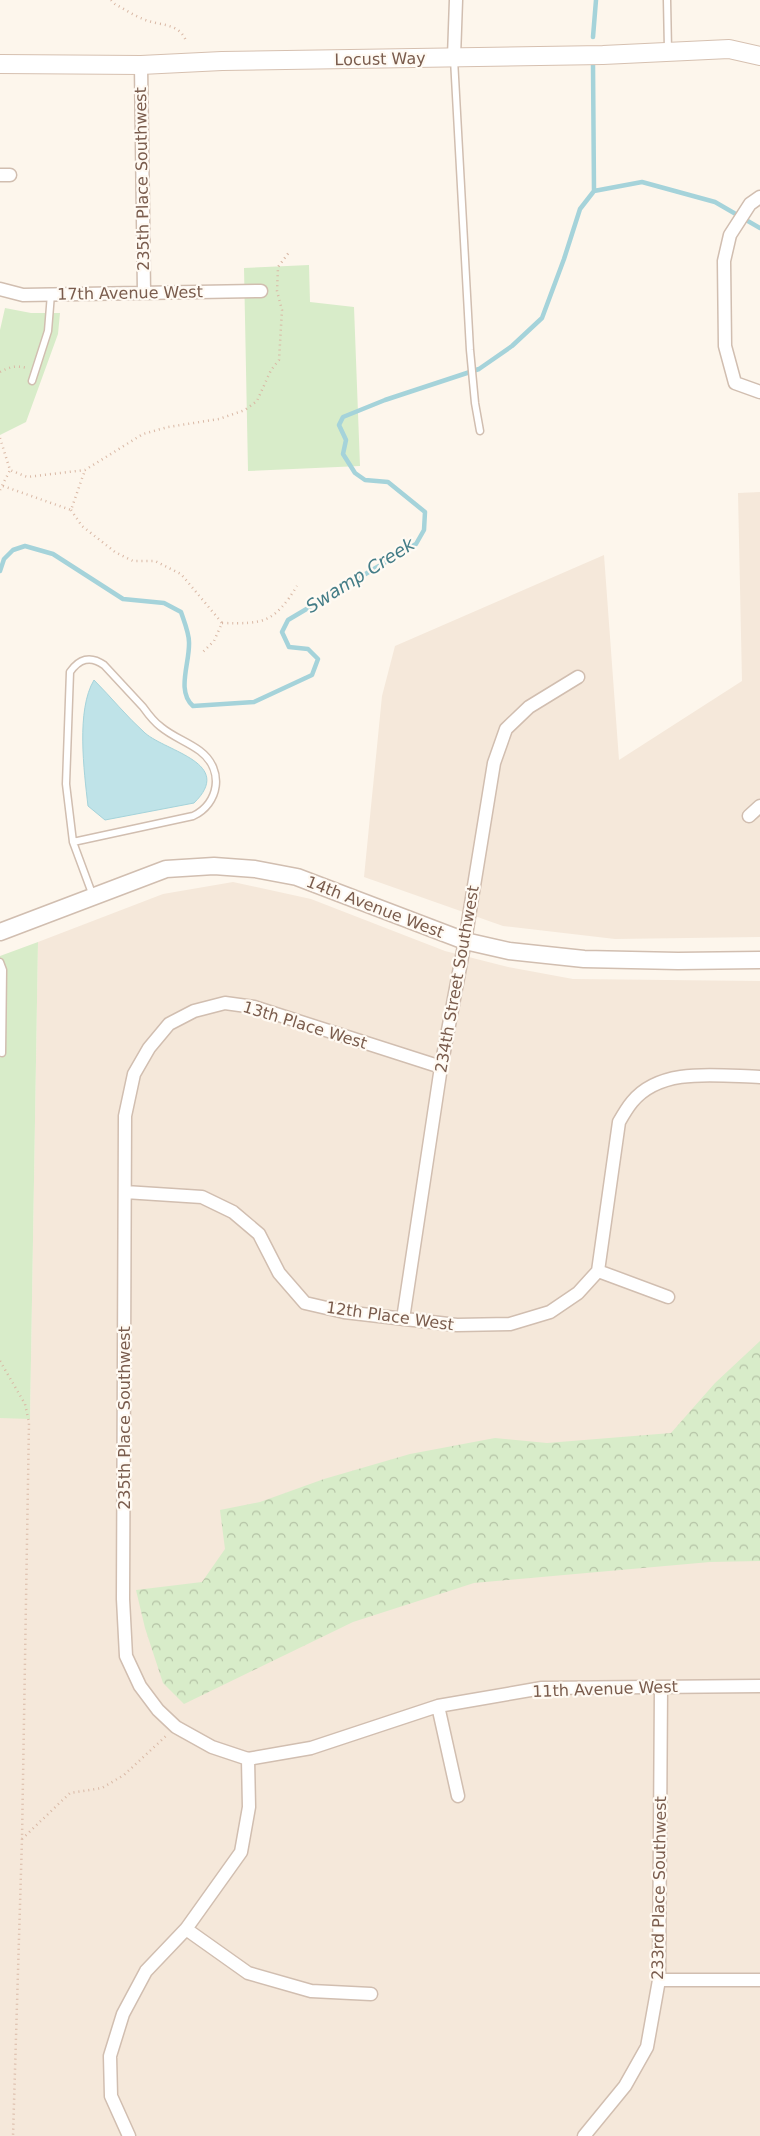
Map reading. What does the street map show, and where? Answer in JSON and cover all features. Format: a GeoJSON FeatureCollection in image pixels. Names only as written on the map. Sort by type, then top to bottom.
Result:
{"type":"FeatureCollection","features":[{"type":"Feature","properties":{"kind":"main road","name":"Locust Way"},"geometry":{"type":"LineString","coordinates":[[0,64],[140,64],[602,55],[728,49],[760,56]]}},
{"type":"Feature","properties":{"kind":"street"},"geometry":{"type":"LineString","coordinates":[[454,58],[456,0]]}},
{"type":"Feature","properties":{"kind":"street","name":"235th Place Southwest"},"geometry":{"type":"LineString","coordinates":[[140,64],[144,293]]}},
{"type":"Feature","properties":{"kind":"street"},"geometry":{"type":"LineString","coordinates":[[755,200],[730,235],[724,261],[725,346],[735,383],[760,392]]}},
{"type":"Feature","properties":{"kind":"street","name":"17th Avenue West"},"geometry":{"type":"LineString","coordinates":[[0,288],[23,295],[261,291]]}},
{"type":"Feature","properties":{"kind":"street","name":"234th Street Southwest"},"geometry":{"type":"LineString","coordinates":[[403,1319],[441,1067],[465,941],[494,763],[506,729],[529,707],[578,677]]}},
{"type":"Feature","properties":{"kind":"street"},"geometry":{"type":"LineString","coordinates":[[749,816],[760,806]]}},
{"type":"Feature","properties":{"kind":"street","name":"14th Avenue West"},"geometry":{"type":"LineString","coordinates":[[0,932],[166,870],[214,866],[255,869],[297,877],[465,941],[509,951],[584,959],[760,960]]}},
{"type":"Feature","properties":{"kind":"street","name":"13th Place West"},"geometry":{"type":"LineString","coordinates":[[169,1024],[194,1011],[225,1003],[254,1007],[441,1067]]}},
{"type":"Feature","properties":{"kind":"street","name":"235th Place Southwest"},"geometry":{"type":"LineString","coordinates":[[169,1024],[149,1048],[134,1074],[125,1116],[122,1599],[126,1656],[140,1686],[158,1710],[176,1727],[212,1748],[248,1759]]}},
{"type":"Feature","properties":{"kind":"street"},"geometry":{"type":"LineString","coordinates":[[668,1297],[598,1271],[619,1122],[632,1101],[656,1084],[686,1076],[760,1076]]}},
{"type":"Feature","properties":{"kind":"street","name":"12th Place West"},"geometry":{"type":"LineString","coordinates":[[125,1192],[202,1197],[233,1212],[259,1234],[279,1273],[305,1303],[344,1312],[457,1325],[510,1324],[550,1312],[578,1294],[598,1271]]}},
{"type":"Feature","properties":{"kind":"street","name":"11th Avenue West"},"geometry":{"type":"LineString","coordinates":[[248,1759],[310,1748],[438,1706],[542,1688],[760,1686]]}},
{"type":"Feature","properties":{"kind":"street","name":"233rd Place Southwest"},"geometry":{"type":"LineString","coordinates":[[590,2134],[625,2086],[647,2047],[659,1980],[661,1687]]}},
{"type":"Feature","properties":{"kind":"street"},"geometry":{"type":"LineString","coordinates":[[438,1706],[458,1796]]}},
{"type":"Feature","properties":{"kind":"street"},"geometry":{"type":"LineString","coordinates":[[129,2136],[111,2096],[110,2056],[122,2014],[146,1971],[186,1929],[241,1852],[249,1807],[248,1759]]}},
{"type":"Feature","properties":{"kind":"street"},"geometry":{"type":"LineString","coordinates":[[186,1929],[248,1972],[310,1991],[371,1994]]}},
{"type":"Feature","properties":{"kind":"street"},"geometry":{"type":"LineString","coordinates":[[659,1980],[760,1980]]}},
{"type":"Feature","properties":{"kind":"lane"},"geometry":{"type":"LineString","coordinates":[[667,0],[668,52]]}},
{"type":"Feature","properties":{"kind":"lane"},"geometry":{"type":"LineString","coordinates":[[454,58],[470,350],[475,403],[480,430]]}},
{"type":"Feature","properties":{"kind":"lane"},"geometry":{"type":"LineString","coordinates":[[32,381],[48,331],[51,294]]}},
{"type":"Feature","properties":{"kind":"lane"},"geometry":{"type":"LineString","coordinates":[[73,842],[193,816],[202,812],[210,803],[216,791],[216,777],[211,763],[202,752],[160,727],[104,665],[95,659],[84,659],[76,664],[70,672],[66,784],[73,842],[93,896]]}},
{"type":"Feature","properties":{"kind":"lane"},"geometry":{"type":"LineString","coordinates":[[0,962],[3,970],[2,1053]]}},
{"type":"Feature","properties":{"kind":"path"},"geometry":{"type":"LineString","coordinates":[[111,0],[144,20],[171,26],[184,35],[186,41]]}},
{"type":"Feature","properties":{"kind":"path"},"geometry":{"type":"LineString","coordinates":[[10,470],[27,477],[85,470],[143,434],[168,426],[219,419],[245,410],[256,400],[271,370],[280,360],[282,310],[277,291],[278,267],[290,251]]}},
{"type":"Feature","properties":{"kind":"path"},"geometry":{"type":"LineString","coordinates":[[0,372],[18,365],[35,371]]}},
{"type":"Feature","properties":{"kind":"path"},"geometry":{"type":"LineString","coordinates":[[0,438],[10,470],[0,490]]}},
{"type":"Feature","properties":{"kind":"path"},"geometry":{"type":"LineString","coordinates":[[71,510],[85,470]]}},
{"type":"Feature","properties":{"kind":"path"},"geometry":{"type":"LineString","coordinates":[[3,486],[71,510],[82,526],[114,552],[133,561],[155,561],[181,574],[222,624]]}},
{"type":"Feature","properties":{"kind":"path"},"geometry":{"type":"LineString","coordinates":[[222,624],[241,624],[268,620],[288,600],[297,586]]}},
{"type":"Feature","properties":{"kind":"path"},"geometry":{"type":"LineString","coordinates":[[203,652],[214,641],[222,624]]}},
{"type":"Feature","properties":{"kind":"path"},"geometry":{"type":"LineString","coordinates":[[0,1361],[25,1404],[29,1422],[22,1839],[13,2136]]}},
{"type":"Feature","properties":{"kind":"path"},"geometry":{"type":"LineString","coordinates":[[22,1839],[70,1793],[102,1788],[124,1775],[176,1727]]}},
{"type":"Feature","properties":{"kind":"shaded area"},"geometry":{"type":"Polygon","coordinates":[[[760,492],[760,937],[615,939],[503,926],[364,877],[382,696],[395,646],[604,555],[619,760],[742,681],[738,493],[760,492]]]}},
{"type":"Feature","properties":{"kind":"shaded area"},"geometry":{"type":"Polygon","coordinates":[[[233,882],[311,899],[445,951],[508,967],[573,979],[760,981],[760,2136],[0,2136],[0,1418],[30,1418],[38,942],[163,894],[233,882]]]}},
{"type":"Feature","properties":{"kind":"green space"},"geometry":{"type":"Polygon","coordinates":[[[309,265],[310,302],[354,307],[360,466],[248,471],[244,268],[309,265]]]}},
{"type":"Feature","properties":{"kind":"green space"},"geometry":{"type":"Polygon","coordinates":[[[5,308],[31,313],[60,313],[58,334],[26,422],[0,435],[0,330],[5,308]]]}},
{"type":"Feature","properties":{"kind":"green space"},"geometry":{"type":"Polygon","coordinates":[[[38,942],[30,1419],[0,1418],[0,956],[38,942]]]}},
{"type":"Feature","properties":{"kind":"green space"},"geometry":{"type":"Polygon","coordinates":[[[760,1341],[760,1561],[710,1562],[474,1583],[353,1622],[184,1704],[163,1683],[145,1628],[136,1590],[202,1582],[225,1549],[220,1510],[260,1502],[324,1479],[410,1454],[495,1438],[547,1443],[671,1433],[715,1383],[760,1341]]]}},
{"type":"Feature","properties":{"kind":"water"},"geometry":{"type":"Polygon","coordinates":[[[94,680],[145,733],[193,760],[202,768],[207,778],[205,789],[194,803],[105,820],[88,806],[83,759],[83,724],[88,693],[94,680]]]}},
{"type":"Feature","properties":{"kind":"waterway"},"geometry":{"type":"LineString","coordinates":[[593,37],[596,0]]}},
{"type":"Feature","properties":{"kind":"waterway"},"geometry":{"type":"LineString","coordinates":[[593,65],[594,191]]}},
{"type":"Feature","properties":{"kind":"waterway","name":"Swamp Creek"},"geometry":{"type":"LineString","coordinates":[[0,571],[4,559],[13,550],[25,546],[53,554],[123,599],[164,603],[181,612],[189,638],[185,693],[193,706],[254,702],[312,675],[318,659],[308,649],[289,647],[282,632],[288,620],[416,544],[424,530],[425,512],[388,482],[365,480],[355,473],[343,454],[346,440],[339,425],[343,417],[385,400],[479,369],[512,346],[542,318],[580,209],[594,191],[642,182],[715,202],[760,228]]}}]}
